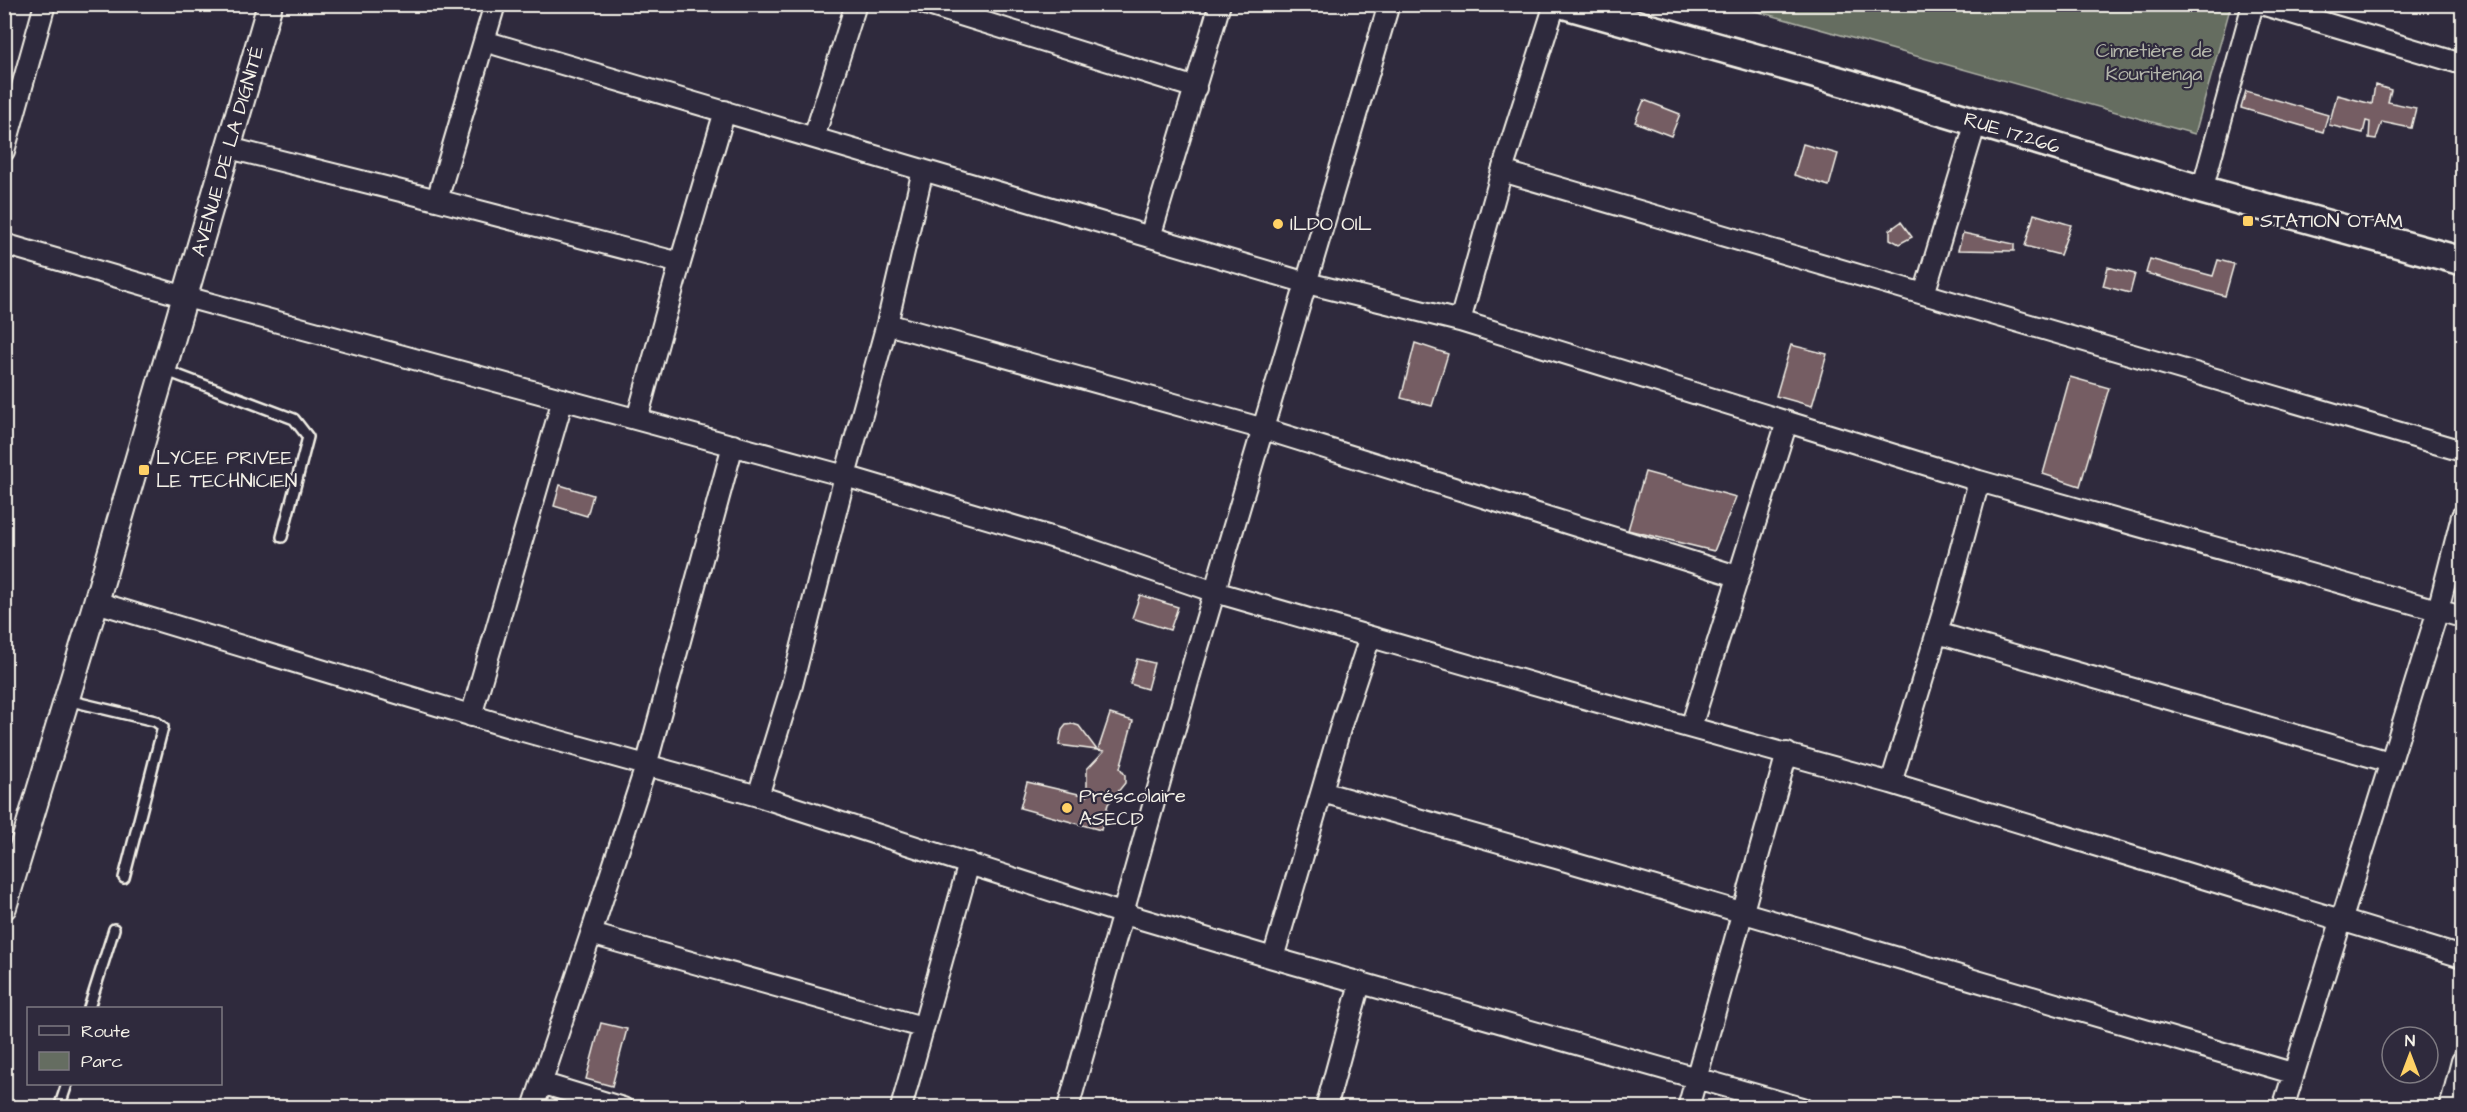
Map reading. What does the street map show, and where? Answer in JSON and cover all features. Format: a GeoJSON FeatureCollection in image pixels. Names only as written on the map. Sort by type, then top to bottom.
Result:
{"type":"FeatureCollection","features":[{"type":"Feature","properties":{"kind":"main road","name":"RUE 17.266"},"geometry":{"type":"LineString","coordinates":[[1562,4],[1850,84],[2202,190],[2463,261]]}},
{"type":"Feature","properties":{"kind":"street"},"geometry":{"type":"LineString","coordinates":[[4,151],[13,87],[45,4]]}},
{"type":"Feature","properties":{"kind":"street","name":"AVENUE DE LA DIGNITÉ"},"geometry":{"type":"LineString","coordinates":[[4,907],[186,297],[270,4]]}},
{"type":"Feature","properties":{"kind":"street"},"geometry":{"type":"LineString","coordinates":[[437,200],[495,4]]}},
{"type":"Feature","properties":{"kind":"street"},"geometry":{"type":"LineString","coordinates":[[814,137],[856,4]]}},
{"type":"Feature","properties":{"kind":"street"},"geometry":{"type":"LineString","coordinates":[[925,4],[1196,88]]}},
{"type":"Feature","properties":{"kind":"street"},"geometry":{"type":"LineString","coordinates":[[1150,237],[1220,4]]}},
{"type":"Feature","properties":{"kind":"street"},"geometry":{"type":"LineString","coordinates":[[1068,1107],[1121,913],[1389,4]]}},
{"type":"Feature","properties":{"kind":"street"},"geometry":{"type":"LineString","coordinates":[[1460,321],[1502,171],[1555,4]]}},
{"type":"Feature","properties":{"kind":"street"},"geometry":{"type":"LineString","coordinates":[[2202,190],[2253,4]]}},
{"type":"Feature","properties":{"kind":"street"},"geometry":{"type":"LineString","coordinates":[[2261,4],[2463,64]]}},
{"type":"Feature","properties":{"kind":"street"},"geometry":{"type":"LineString","coordinates":[[484,41],[1307,283],[1460,321],[1979,481],[2463,617]]}},
{"type":"Feature","properties":{"kind":"street"},"geometry":{"type":"LineString","coordinates":[[637,419],[725,111]]}},
{"type":"Feature","properties":{"kind":"street"},"geometry":{"type":"LineString","coordinates":[[1924,294],[1976,122]]}},
{"type":"Feature","properties":{"kind":"street"},"geometry":{"type":"LineString","coordinates":[[229,148],[680,263]]}},
{"type":"Feature","properties":{"kind":"street"},"geometry":{"type":"LineString","coordinates":[[758,796],[792,685],[845,476],[887,324],[923,170]]}},
{"type":"Feature","properties":{"kind":"street"},"geometry":{"type":"LineString","coordinates":[[1502,171],[2463,451]]}},
{"type":"Feature","properties":{"kind":"street"},"geometry":{"type":"LineString","coordinates":[[4,244],[186,297],[845,476],[1078,545],[1215,592],[1891,783],[2463,957]]}},
{"type":"Feature","properties":{"kind":"street"},"geometry":{"type":"LineString","coordinates":[[887,324],[1264,429],[1737,576]]}},
{"type":"Feature","properties":{"kind":"street"},"geometry":{"type":"LineString","coordinates":[[471,716],[563,399]]}},
{"type":"Feature","properties":{"kind":"street"},"geometry":{"type":"LineString","coordinates":[[1691,727],[1787,422]]}},
{"type":"Feature","properties":{"kind":"street"},"geometry":{"type":"LineString","coordinates":[[533,1107],[646,766],[733,445]]}},
{"type":"Feature","properties":{"kind":"street"},"geometry":{"type":"LineString","coordinates":[[1891,783],[1937,633],[1979,481]]}},
{"type":"Feature","properties":{"kind":"street"},"geometry":{"type":"LineString","coordinates":[[2283,1107],[2438,610],[2463,516]]}},
{"type":"Feature","properties":{"kind":"street"},"geometry":{"type":"LineString","coordinates":[[96,602],[471,716],[758,796],[1121,913],[1273,958],[1802,1107]]}},
{"type":"Feature","properties":{"kind":"street"},"geometry":{"type":"LineString","coordinates":[[1937,633],[2390,762]]}},
{"type":"Feature","properties":{"kind":"street"},"geometry":{"type":"LineString","coordinates":[[1273,958],[1370,637]]}},
{"type":"Feature","properties":{"kind":"street"},"geometry":{"type":"LineString","coordinates":[[1688,1107],[1787,753]]}},
{"type":"Feature","properties":{"kind":"street"},"geometry":{"type":"LineString","coordinates":[[1322,792],[2292,1073]]}},
{"type":"Feature","properties":{"kind":"street"},"geometry":{"type":"LineString","coordinates":[[901,1107],[969,863]]}},
{"type":"Feature","properties":{"kind":"street"},"geometry":{"type":"LineString","coordinates":[[591,934],[922,1027]]}},
{"type":"Feature","properties":{"kind":"street"},"geometry":{"type":"LineString","coordinates":[[1326,1107],[1360,982]]}},
{"type":"Feature","properties":{"kind":"street"},"geometry":{"type":"LineString","coordinates":[[2450,1107],[2463,1061]]}},
{"type":"Feature","properties":{"kind":"street"},"geometry":{"type":"LineString","coordinates":[[541,1083],[623,1107]]}},
{"type":"Feature","properties":{"kind":"lane"},"geometry":{"type":"LineString","coordinates":[[164,370],[294,419],[308,437],[282,537]]}},
{"type":"Feature","properties":{"kind":"lane"},"geometry":{"type":"LineString","coordinates":[[67,700],[155,721],[163,727],[124,878]]}},
{"type":"Feature","properties":{"kind":"lane"},"geometry":{"type":"LineString","coordinates":[[89,1007],[114,929]]}},
{"type":"Feature","properties":{"kind":"lane"},"geometry":{"type":"LineString","coordinates":[[59,1107],[66,1085]]}},
{"type":"Feature","properties":{"kind":"green space","name":"Cimetière de Kouritenga"},"geometry":{"type":"Polygon","coordinates":[[[1734,5],[2231,5],[2195,134],[1734,5]]]}},
{"type":"Feature","properties":{"kind":"building"},"geometry":{"type":"Polygon","coordinates":[[[2375,85],[2391,90],[2388,102],[2416,108],[2411,128],[2382,122],[2376,139],[2369,138],[2370,122],[2366,121],[2363,133],[2329,125],[2337,95],[2372,104],[2375,85]]]}},
{"type":"Feature","properties":{"kind":"building"},"geometry":{"type":"Polygon","coordinates":[[[2246,91],[2328,115],[2323,132],[2241,108],[2246,91]]]}},
{"type":"Feature","properties":{"kind":"building"},"geometry":{"type":"Polygon","coordinates":[[[1644,100],[1680,114],[1671,136],[1635,122],[1644,100]]]}},
{"type":"Feature","properties":{"kind":"building"},"geometry":{"type":"Polygon","coordinates":[[[1803,144],[1838,154],[1829,186],[1794,175],[1803,144]]]}},
{"type":"Feature","properties":{"kind":"building"},"geometry":{"type":"Polygon","coordinates":[[[2034,214],[2071,225],[2060,255],[2025,246],[2034,214]]]}},
{"type":"Feature","properties":{"kind":"building"},"geometry":{"type":"Polygon","coordinates":[[[1901,222],[1912,237],[1899,244],[1890,239],[1890,230],[1901,222]]]}},
{"type":"Feature","properties":{"kind":"building"},"geometry":{"type":"Polygon","coordinates":[[[1963,233],[2014,244],[2014,251],[1958,250],[1963,233]]]}},
{"type":"Feature","properties":{"kind":"building"},"geometry":{"type":"Polygon","coordinates":[[[2150,259],[2213,276],[2218,260],[2234,264],[2225,296],[2146,273],[2150,259]]]}},
{"type":"Feature","properties":{"kind":"building"},"geometry":{"type":"Polygon","coordinates":[[[2108,267],[2135,274],[2130,293],[2103,286],[2108,267]]]}},
{"type":"Feature","properties":{"kind":"building"},"geometry":{"type":"Polygon","coordinates":[[[1415,343],[1448,354],[1432,406],[1401,398],[1415,343]]]}},
{"type":"Feature","properties":{"kind":"building"},"geometry":{"type":"Polygon","coordinates":[[[1791,345],[1827,354],[1812,406],[1776,396],[1791,345]]]}},
{"type":"Feature","properties":{"kind":"building"},"geometry":{"type":"Polygon","coordinates":[[[2070,377],[2109,388],[2080,486],[2043,474],[2070,377]]]}},
{"type":"Feature","properties":{"kind":"building"},"geometry":{"type":"Polygon","coordinates":[[[1645,472],[1736,497],[1714,551],[1628,530],[1645,472]]]}},
{"type":"Feature","properties":{"kind":"building"},"geometry":{"type":"Polygon","coordinates":[[[560,485],[593,495],[587,516],[554,506],[560,485]]]}},
{"type":"Feature","properties":{"kind":"building"},"geometry":{"type":"Polygon","coordinates":[[[1140,595],[1178,607],[1170,630],[1132,618],[1140,595]]]}},
{"type":"Feature","properties":{"kind":"building"},"geometry":{"type":"Polygon","coordinates":[[[1137,659],[1154,663],[1147,689],[1130,684],[1137,659]]]}},
{"type":"Feature","properties":{"kind":"building"},"geometry":{"type":"Polygon","coordinates":[[[1110,714],[1133,721],[1120,768],[1125,775],[1125,783],[1108,804],[1101,830],[1020,808],[1027,782],[1087,796],[1087,769],[1104,751],[1098,750],[1110,714]]]}},
{"type":"Feature","properties":{"kind":"building"},"geometry":{"type":"Polygon","coordinates":[[[1066,725],[1079,726],[1097,750],[1059,745],[1062,730],[1066,725]]]}},
{"type":"Feature","properties":{"kind":"building"},"geometry":{"type":"Polygon","coordinates":[[[601,1023],[627,1029],[612,1086],[586,1079],[601,1023]]]}},
{"type":"Feature","properties":{"kind":"place","name":"STATION OTAM"},"geometry":{"type":"Point","coordinates":[2248,221]}},
{"type":"Feature","properties":{"kind":"place","name":"ILDO OIL"},"geometry":{"type":"Point","coordinates":[1278,224]}},
{"type":"Feature","properties":{"kind":"place","name":"LYCEE PRIVEE LE TECHNICIEN"},"geometry":{"type":"Point","coordinates":[144,470]}},
{"type":"Feature","properties":{"kind":"place","name":"Préscolaire ASECD"},"geometry":{"type":"Point","coordinates":[1067,808]}}]}
